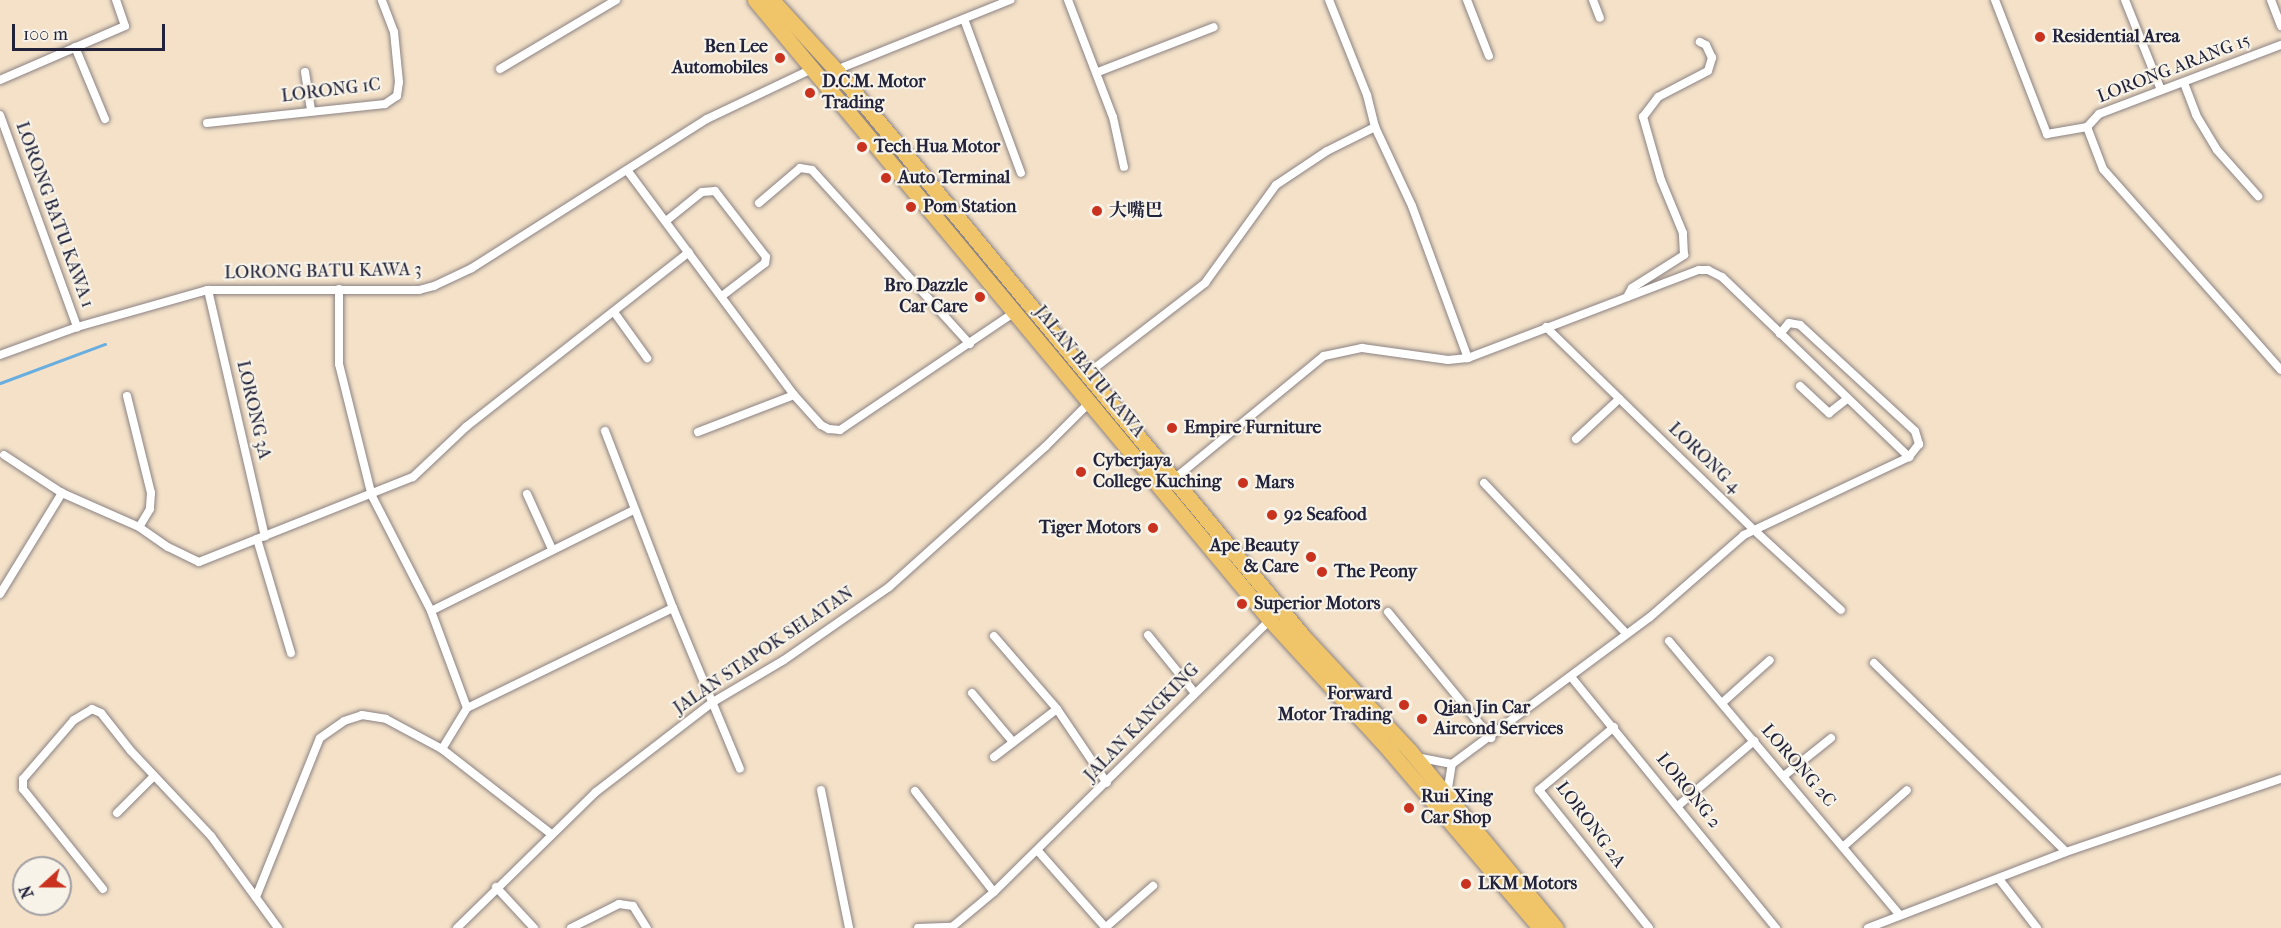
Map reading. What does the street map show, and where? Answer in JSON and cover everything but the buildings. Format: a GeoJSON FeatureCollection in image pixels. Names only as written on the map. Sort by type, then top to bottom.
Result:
{"type":"FeatureCollection","features":[{"type":"Feature","properties":{"kind":"highway","name":"JALAN BATU KAWA"},"geometry":{"type":"LineString","coordinates":[[755,0],[814,68],[1270,620],[1390,751],[1540,928]]}},
{"type":"Feature","properties":{"kind":"highway","name":"JALAN BATU KAWA"},"geometry":{"type":"LineString","coordinates":[[772,0],[836,70],[1302,635],[1410,751],[1556,928]]}},
{"type":"Feature","properties":{"kind":"street"},"geometry":{"type":"LineString","coordinates":[[0,80],[125,26],[116,0]]}},
{"type":"Feature","properties":{"kind":"street","name":"LORONG 1C"},"geometry":{"type":"LineString","coordinates":[[207,123],[311,110],[385,104],[397,96],[394,32],[382,0]]}},
{"type":"Feature","properties":{"kind":"street"},"geometry":{"type":"LineString","coordinates":[[500,69],[616,0]]}},
{"type":"Feature","properties":{"kind":"street"},"geometry":{"type":"LineString","coordinates":[[1068,0],[1098,72],[1120,140],[1124,167]]}},
{"type":"Feature","properties":{"kind":"street"},"geometry":{"type":"LineString","coordinates":[[1329,0],[1367,95],[1375,127],[1412,206],[1468,358]]}},
{"type":"Feature","properties":{"kind":"street"},"geometry":{"type":"LineString","coordinates":[[1467,0],[1489,56]]}},
{"type":"Feature","properties":{"kind":"street"},"geometry":{"type":"LineString","coordinates":[[1593,0],[1600,18]]}},
{"type":"Feature","properties":{"kind":"street","name":"LORONG ARANG 15"},"geometry":{"type":"LineString","coordinates":[[1995,0],[2047,134],[2087,127],[2099,114],[2281,45]]}},
{"type":"Feature","properties":{"kind":"street"},"geometry":{"type":"LineString","coordinates":[[2125,0],[2160,90]]}},
{"type":"Feature","properties":{"kind":"street"},"geometry":{"type":"LineString","coordinates":[[2271,0],[2281,26]]}},
{"type":"Feature","properties":{"kind":"street"},"geometry":{"type":"LineString","coordinates":[[836,70],[1006,1]]}},
{"type":"Feature","properties":{"kind":"street"},"geometry":{"type":"LineString","coordinates":[[964,19],[1022,173]]}},
{"type":"Feature","properties":{"kind":"street"},"geometry":{"type":"LineString","coordinates":[[1098,72],[1214,27]]}},
{"type":"Feature","properties":{"kind":"street"},"geometry":{"type":"LineString","coordinates":[[1627,297],[1632,288],[1684,255],[1683,233],[1661,180],[1643,117],[1658,97],[1708,71],[1712,58],[1706,45],[1700,42]]}},
{"type":"Feature","properties":{"kind":"street"},"geometry":{"type":"LineString","coordinates":[[75,47],[105,119]]}},
{"type":"Feature","properties":{"kind":"street","name":"LORONG BATU KAWA 3"},"geometry":{"type":"LineString","coordinates":[[0,355],[77,327],[208,290],[419,290],[434,286],[472,268],[707,119],[814,68]]}},
{"type":"Feature","properties":{"kind":"street"},"geometry":{"type":"LineString","coordinates":[[305,72],[311,110]]}},
{"type":"Feature","properties":{"kind":"street"},"geometry":{"type":"LineString","coordinates":[[2184,83],[2196,115],[2217,150],[2258,196]]}},
{"type":"Feature","properties":{"kind":"street","name":"LORONG BATU KAWA 1"},"geometry":{"type":"LineString","coordinates":[[0,116],[77,327]]}},
{"type":"Feature","properties":{"kind":"street"},"geometry":{"type":"LineString","coordinates":[[1088,374],[1205,283],[1276,185],[1327,151],[1375,127]]}},
{"type":"Feature","properties":{"kind":"street"},"geometry":{"type":"LineString","coordinates":[[2087,127],[2103,170],[2281,370]]}},
{"type":"Feature","properties":{"kind":"street"},"geometry":{"type":"LineString","coordinates":[[759,203],[800,168],[813,170],[970,344]]}},
{"type":"Feature","properties":{"kind":"street"},"geometry":{"type":"LineString","coordinates":[[627,170],[794,395],[821,425],[840,430],[1015,312]]}},
{"type":"Feature","properties":{"kind":"street"},"geometry":{"type":"LineString","coordinates":[[666,221],[702,192],[715,191],[766,257],[765,263],[722,296]]}},
{"type":"Feature","properties":{"kind":"street"},"geometry":{"type":"LineString","coordinates":[[4,455],[62,493],[140,527],[168,547],[199,562],[372,496],[413,477],[466,427],[689,252]]}},
{"type":"Feature","properties":{"kind":"street"},"geometry":{"type":"LineString","coordinates":[[1174,479],[1324,356],[1362,348],[1448,360],[1468,358],[1627,297],[1708,270],[1722,277],[1909,457]]}},
{"type":"Feature","properties":{"kind":"street"},"geometry":{"type":"LineString","coordinates":[[339,289],[339,364],[372,496],[431,611],[467,708]]}},
{"type":"Feature","properties":{"kind":"street","name":"LORONG 3A"},"geometry":{"type":"LineString","coordinates":[[208,290],[261,538],[291,653]]}},
{"type":"Feature","properties":{"kind":"street"},"geometry":{"type":"LineString","coordinates":[[614,312],[646,357]]}},
{"type":"Feature","properties":{"kind":"street"},"geometry":{"type":"LineString","coordinates":[[1410,751],[1433,763],[1452,764],[1572,678],[1754,530],[1909,457],[1919,444],[1915,431],[1800,325],[1789,323],[1780,334]]}},
{"type":"Feature","properties":{"kind":"street","name":"LORONG 4"},"geometry":{"type":"LineString","coordinates":[[1546,327],[1754,530],[1841,610]]}},
{"type":"Feature","properties":{"kind":"street"},"geometry":{"type":"LineString","coordinates":[[1800,386],[1829,413],[1847,399]]}},
{"type":"Feature","properties":{"kind":"street"},"geometry":{"type":"LineString","coordinates":[[698,432],[794,395]]}},
{"type":"Feature","properties":{"kind":"street"},"geometry":{"type":"LineString","coordinates":[[127,396],[151,493],[150,509],[140,527]]}},
{"type":"Feature","properties":{"kind":"street"},"geometry":{"type":"LineString","coordinates":[[1576,439],[1619,399]]}},
{"type":"Feature","properties":{"kind":"street","name":"JALAN STAPOK SELATAN"},"geometry":{"type":"LineString","coordinates":[[457,928],[496,887],[596,792],[712,702],[784,660],[889,587],[1045,447],[1089,403]]}},
{"type":"Feature","properties":{"kind":"street"},"geometry":{"type":"LineString","coordinates":[[605,431],[673,608],[740,769]]}},
{"type":"Feature","properties":{"kind":"street"},"geometry":{"type":"LineString","coordinates":[[1484,483],[1626,633]]}},
{"type":"Feature","properties":{"kind":"street"},"geometry":{"type":"LineString","coordinates":[[0,594],[62,493]]}},
{"type":"Feature","properties":{"kind":"street"},"geometry":{"type":"LineString","coordinates":[[527,494],[552,549]]}},
{"type":"Feature","properties":{"kind":"street"},"geometry":{"type":"LineString","coordinates":[[431,611],[634,510]]}},
{"type":"Feature","properties":{"kind":"street"},"geometry":{"type":"LineString","coordinates":[[442,749],[467,708],[673,608]]}},
{"type":"Feature","properties":{"kind":"street"},"geometry":{"type":"LineString","coordinates":[[1388,612],[1491,738]]}},
{"type":"Feature","properties":{"kind":"street","name":"JALAN KANGKING"},"geometry":{"type":"LineString","coordinates":[[952,928],[1038,851],[1194,692],[1270,620]]}},
{"type":"Feature","properties":{"kind":"street"},"geometry":{"type":"LineString","coordinates":[[1148,634],[1194,692]]}},
{"type":"Feature","properties":{"kind":"street"},"geometry":{"type":"LineString","coordinates":[[994,636],[1056,709],[1107,783]]}},
{"type":"Feature","properties":{"kind":"street","name":"LORONG 2C"},"geometry":{"type":"LineString","coordinates":[[1670,641],[1785,775],[1899,914]]}},
{"type":"Feature","properties":{"kind":"street"},"geometry":{"type":"LineString","coordinates":[[1722,703],[1770,660]]}},
{"type":"Feature","properties":{"kind":"street"},"geometry":{"type":"LineString","coordinates":[[1874,663],[2066,852]]}},
{"type":"Feature","properties":{"kind":"street","name":"LORONG 2"},"geometry":{"type":"LineString","coordinates":[[1572,678],[1679,805],[1776,928]]}},
{"type":"Feature","properties":{"kind":"street"},"geometry":{"type":"LineString","coordinates":[[972,693],[1013,742]]}},
{"type":"Feature","properties":{"kind":"street"},"geometry":{"type":"LineString","coordinates":[[103,889],[30,801],[23,789],[23,778],[74,720],[93,709],[101,712],[154,776],[211,836],[278,928]]}},
{"type":"Feature","properties":{"kind":"street"},"geometry":{"type":"LineString","coordinates":[[994,757],[1056,709]]}},
{"type":"Feature","properties":{"kind":"street"},"geometry":{"type":"LineString","coordinates":[[255,897],[320,738],[331,729],[362,715],[374,716],[407,728],[442,749],[551,834]]}},
{"type":"Feature","properties":{"kind":"street","name":"LORONG 2A"},"geometry":{"type":"LineString","coordinates":[[1614,727],[1539,790],[1649,928]]}},
{"type":"Feature","properties":{"kind":"street"},"geometry":{"type":"LineString","coordinates":[[1785,775],[1831,738]]}},
{"type":"Feature","properties":{"kind":"street"},"geometry":{"type":"LineString","coordinates":[[1679,805],[1754,741]]}},
{"type":"Feature","properties":{"kind":"street"},"geometry":{"type":"LineString","coordinates":[[1452,764],[1448,788],[1461,814]]}},
{"type":"Feature","properties":{"kind":"street"},"geometry":{"type":"LineString","coordinates":[[117,813],[154,776]]}},
{"type":"Feature","properties":{"kind":"street"},"geometry":{"type":"LineString","coordinates":[[1868,928],[1899,914],[1999,879],[2066,852],[2281,779]]}},
{"type":"Feature","properties":{"kind":"street"},"geometry":{"type":"LineString","coordinates":[[821,790],[849,928]]}},
{"type":"Feature","properties":{"kind":"street"},"geometry":{"type":"LineString","coordinates":[[1844,846],[1907,790]]}},
{"type":"Feature","properties":{"kind":"street"},"geometry":{"type":"LineString","coordinates":[[915,791],[994,892]]}},
{"type":"Feature","properties":{"kind":"street"},"geometry":{"type":"LineString","coordinates":[[1038,851],[1105,928],[1154,886]]}},
{"type":"Feature","properties":{"kind":"street"},"geometry":{"type":"LineString","coordinates":[[1999,879],[2037,928]]}},
{"type":"Feature","properties":{"kind":"street"},"geometry":{"type":"LineString","coordinates":[[496,887],[534,928]]}},
{"type":"Feature","properties":{"kind":"street"},"geometry":{"type":"LineString","coordinates":[[571,928],[619,904],[633,906],[647,928]]}},
{"type":"Feature","properties":{"kind":"street"},"geometry":{"type":"LineString","coordinates":[[918,928],[952,928]]}},
{"type":"Feature","properties":{"kind":"waterway"},"geometry":{"type":"LineString","coordinates":[[0,383],[105,344]]}},
{"type":"Feature","properties":{"kind":"place","name":"Residential Area"},"geometry":{"type":"Point","coordinates":[2040,37]}},
{"type":"Feature","properties":{"kind":"place","name":"Ben Lee Automobiles"},"geometry":{"type":"Point","coordinates":[780,58]}},
{"type":"Feature","properties":{"kind":"place","name":"D.C.M. Motor Trading"},"geometry":{"type":"Point","coordinates":[810,93]}},
{"type":"Feature","properties":{"kind":"place","name":"Tech Hua Motor"},"geometry":{"type":"Point","coordinates":[862,147]}},
{"type":"Feature","properties":{"kind":"place","name":"Auto Terminal"},"geometry":{"type":"Point","coordinates":[886,178]}},
{"type":"Feature","properties":{"kind":"place","name":"Pom Station"},"geometry":{"type":"Point","coordinates":[911,207]}},
{"type":"Feature","properties":{"kind":"place","name":"大嘴巴"},"geometry":{"type":"Point","coordinates":[1097,211]}},
{"type":"Feature","properties":{"kind":"place","name":"Bro Dazzle Car Care"},"geometry":{"type":"Point","coordinates":[980,297]}},
{"type":"Feature","properties":{"kind":"place","name":"Empire Furniture"},"geometry":{"type":"Point","coordinates":[1172,428]}},
{"type":"Feature","properties":{"kind":"place","name":"Cyberjaya College Kuching"},"geometry":{"type":"Point","coordinates":[1081,472]}},
{"type":"Feature","properties":{"kind":"place","name":"Mars"},"geometry":{"type":"Point","coordinates":[1243,483]}},
{"type":"Feature","properties":{"kind":"place","name":"92 Seafood"},"geometry":{"type":"Point","coordinates":[1272,515]}},
{"type":"Feature","properties":{"kind":"place","name":"Tiger Motors"},"geometry":{"type":"Point","coordinates":[1153,528]}},
{"type":"Feature","properties":{"kind":"place","name":"Ape Beauty & Care"},"geometry":{"type":"Point","coordinates":[1311,557]}},
{"type":"Feature","properties":{"kind":"place","name":"The Peony"},"geometry":{"type":"Point","coordinates":[1322,572]}},
{"type":"Feature","properties":{"kind":"place","name":"Superior Motors"},"geometry":{"type":"Point","coordinates":[1242,604]}},
{"type":"Feature","properties":{"kind":"place","name":"Forward Motor Trading"},"geometry":{"type":"Point","coordinates":[1404,705]}},
{"type":"Feature","properties":{"kind":"place","name":"Qian Jin Car Aircond Services"},"geometry":{"type":"Point","coordinates":[1422,719]}},
{"type":"Feature","properties":{"kind":"place","name":"Rui Xing Car Shop"},"geometry":{"type":"Point","coordinates":[1409,808]}},
{"type":"Feature","properties":{"kind":"place","name":"LKM Motors"},"geometry":{"type":"Point","coordinates":[1466,884]}}]}
